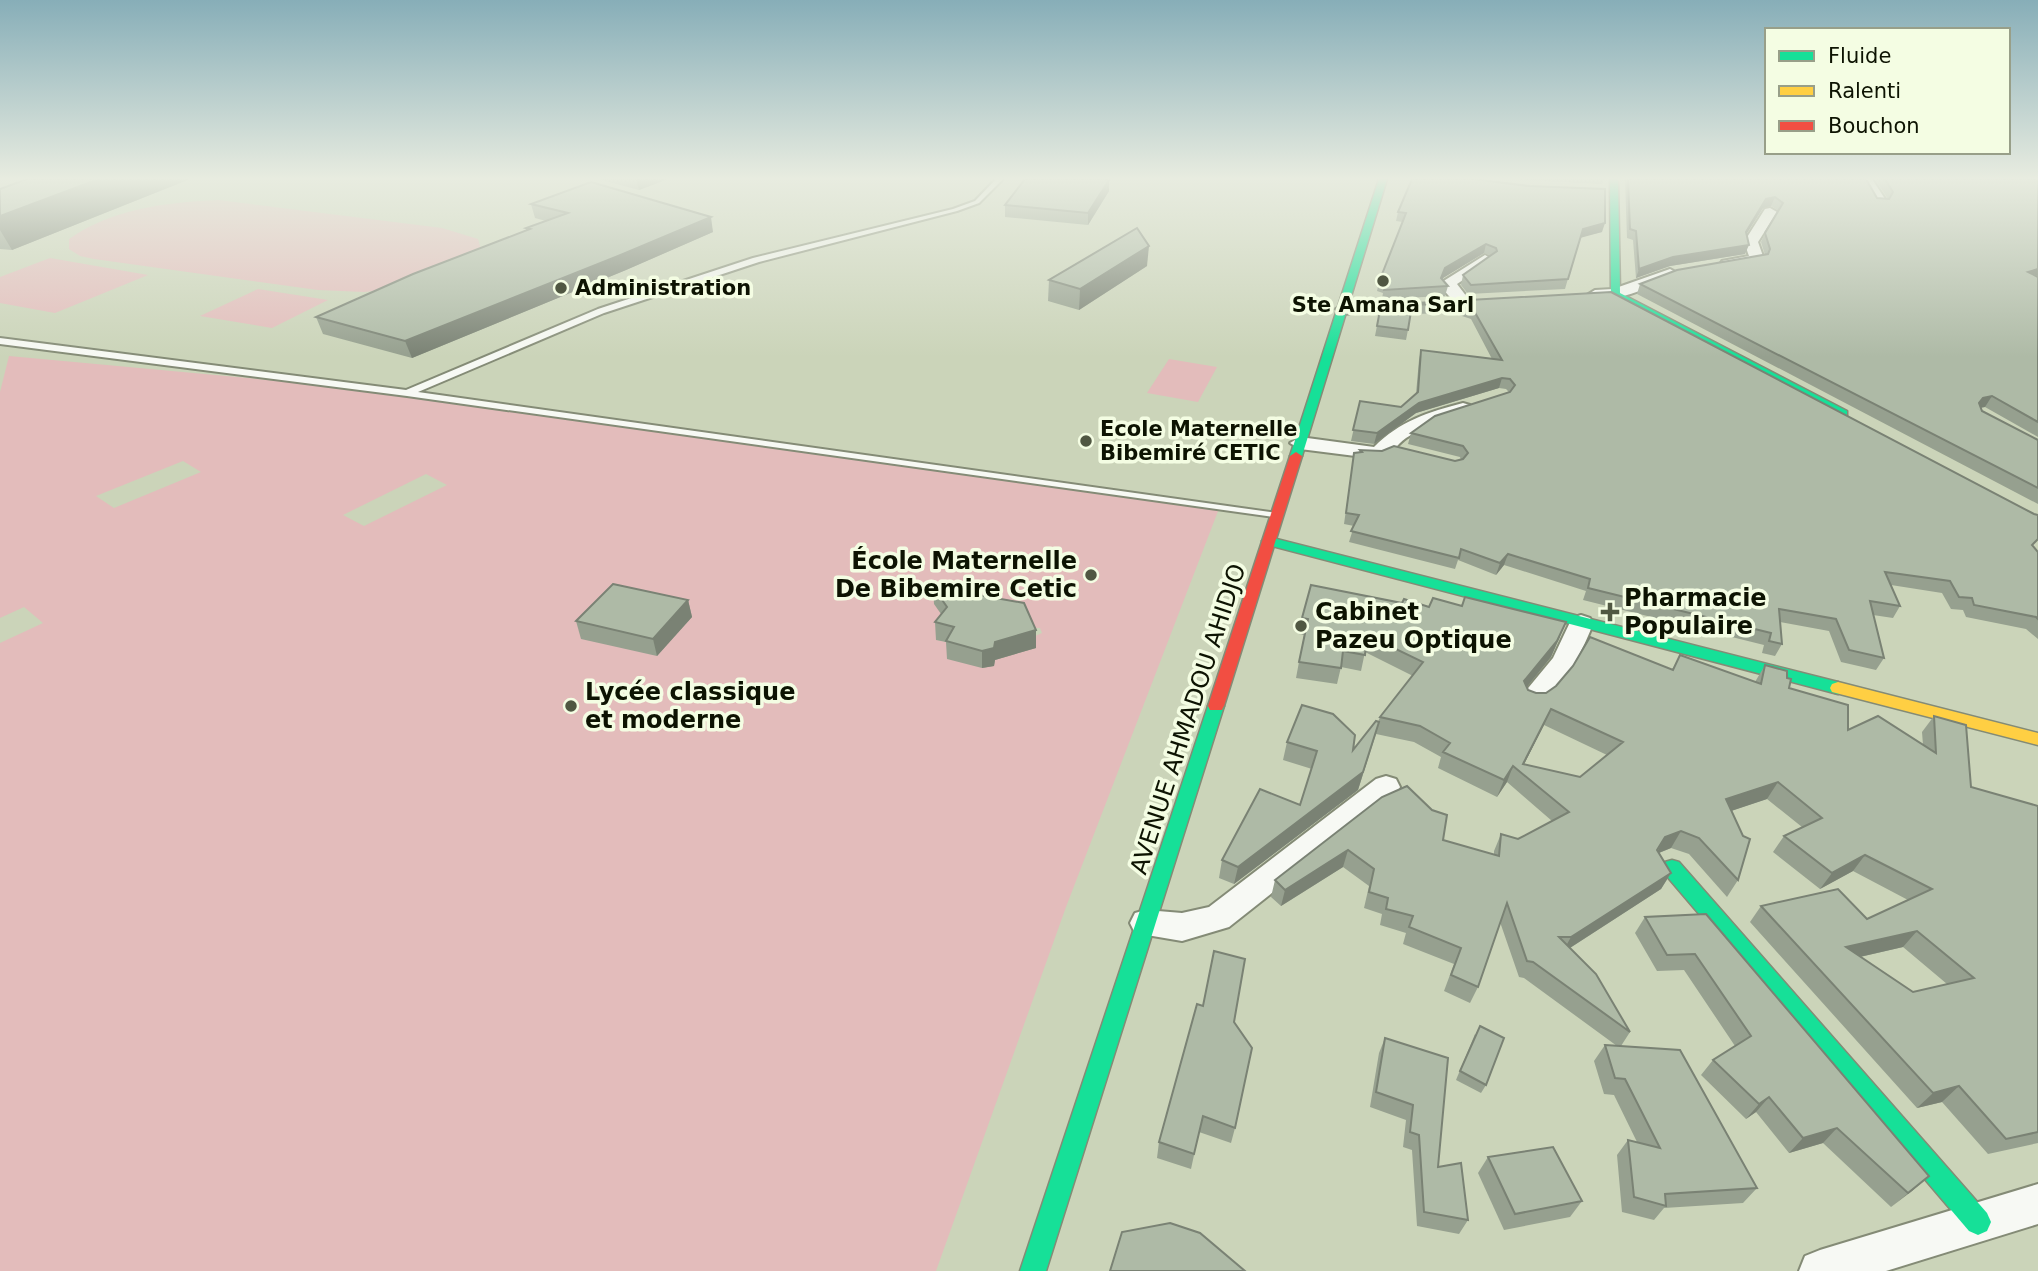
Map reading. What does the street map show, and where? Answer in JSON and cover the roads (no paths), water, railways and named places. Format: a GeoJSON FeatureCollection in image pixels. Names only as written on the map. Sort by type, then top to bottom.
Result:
{"type":"FeatureCollection","features":[{"type":"Feature","properties":{"kind":"main road","name":"AVENUE AHMADOU AHIDJO"},"geometry":{"type":"LineString","coordinates":[[1033,1271],[1365,238]]}},
{"type":"Feature","properties":{"kind":"main road"},"geometry":{"type":"LineString","coordinates":[[1612,238],[1615,294],[1857,421]]}},
{"type":"Feature","properties":{"kind":"main road"},"geometry":{"type":"LineString","coordinates":[[1269,541],[2038,739]]}},
{"type":"Feature","properties":{"kind":"main road"},"geometry":{"type":"LineString","coordinates":[[1672,868],[1978,1222]]}},
{"type":"Feature","properties":{"kind":"street"},"geometry":{"type":"LineString","coordinates":[[1710,267],[1756,258],[1751,242],[1753,238]]}},
{"type":"Feature","properties":{"kind":"street"},"geometry":{"type":"LineString","coordinates":[[1344,309],[1469,301],[1449,287],[1450,282],[1485,259]]}},
{"type":"Feature","properties":{"kind":"street"},"geometry":{"type":"LineString","coordinates":[[1573,296],[1615,294],[1670,273],[1683,271]]}},
{"type":"Feature","properties":{"kind":"street"},"geometry":{"type":"LineString","coordinates":[[1300,443],[1379,453],[1388,447],[1396,436],[1425,419],[1478,405]]}},
{"type":"Feature","properties":{"kind":"street"},"geometry":{"type":"LineString","coordinates":[[1388,447],[1412,453]]}},
{"type":"Feature","properties":{"kind":"street"},"geometry":{"type":"LineString","coordinates":[[1533,699],[1559,668],[1577,637],[1581,623]]}},
{"type":"Feature","properties":{"kind":"street"},"geometry":{"type":"LineString","coordinates":[[1146,923],[1182,927],[1218,918],[1385,787]]}},
{"type":"Feature","properties":{"kind":"street"},"geometry":{"type":"LineString","coordinates":[[1820,1271],[2038,1203]]}},
{"type":"Feature","properties":{"kind":"lane"},"geometry":{"type":"LineString","coordinates":[[407,393],[601,311],[756,260],[842,238]]}},
{"type":"Feature","properties":{"kind":"lane"},"geometry":{"type":"LineString","coordinates":[[0,341],[407,393],[1277,516]]}},
{"type":"Feature","properties":{"kind":"place","name":"Ste Amana Sarl"},"geometry":{"type":"Point","coordinates":[1383,281]}},
{"type":"Feature","properties":{"kind":"place","name":"Administration"},"geometry":{"type":"Point","coordinates":[561,288]}},
{"type":"Feature","properties":{"kind":"place","name":"Ecole Maternelle Bibemiré CETIC"},"geometry":{"type":"Point","coordinates":[1086,441]}},
{"type":"Feature","properties":{"kind":"place","name":"École Maternelle De Bibemire Cetic"},"geometry":{"type":"Point","coordinates":[1091,575]}},
{"type":"Feature","properties":{"kind":"place","name":"Pharmacie Populaire"},"geometry":{"type":"Point","coordinates":[1610,612]}},
{"type":"Feature","properties":{"kind":"place","name":"Cabinet Pazeu Optique"},"geometry":{"type":"Point","coordinates":[1301,626]}},
{"type":"Feature","properties":{"kind":"place","name":"Lycée classique et moderne"},"geometry":{"type":"Point","coordinates":[571,706]}}]}
